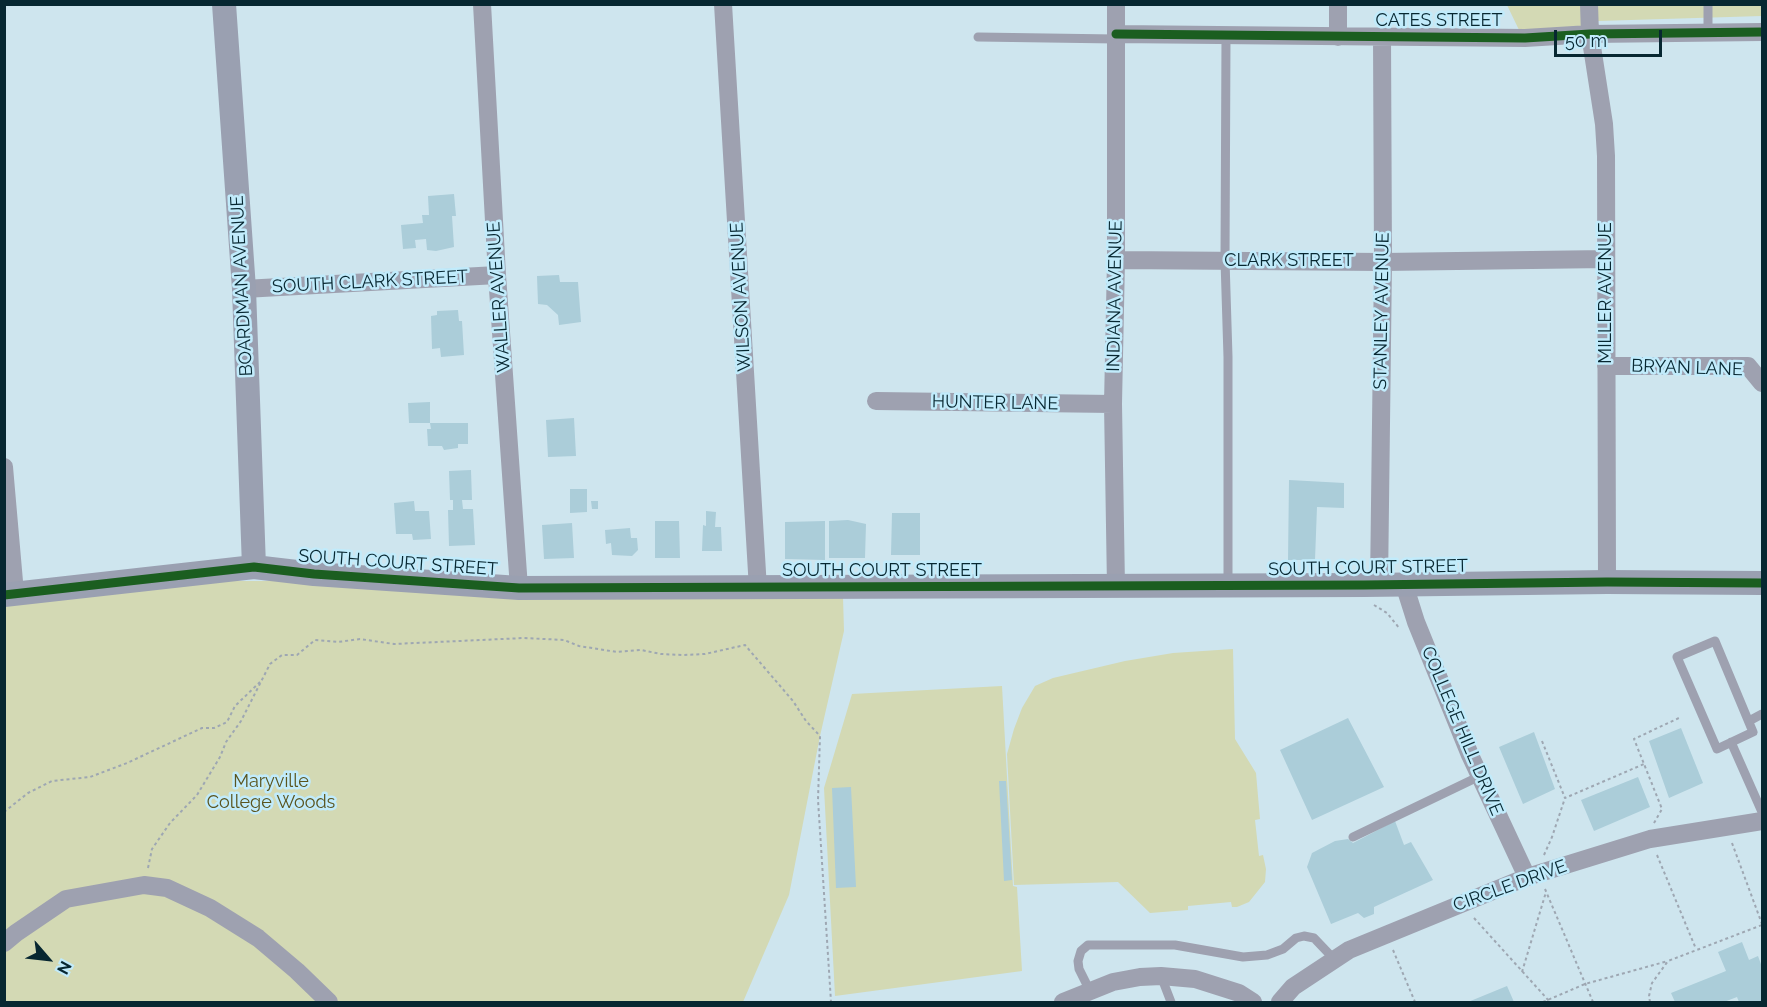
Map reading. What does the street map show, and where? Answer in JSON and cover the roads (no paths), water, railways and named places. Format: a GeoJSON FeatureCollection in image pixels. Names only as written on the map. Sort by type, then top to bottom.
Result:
{"type":"FeatureCollection","features":[{"type":"Feature","properties":{"kind":"street","name":"BOARDMAN AVENUE"},"geometry":{"type":"LineString","coordinates":[[224,4],[244,289],[254,567]]}},
{"type":"Feature","properties":{"kind":"street","name":"WALLER AVENUE"},"geometry":{"type":"LineString","coordinates":[[482,4],[497,275],[519,588]]}},
{"type":"Feature","properties":{"kind":"street","name":"WILSON AVENUE"},"geometry":{"type":"LineString","coordinates":[[723,4],[758,589]]}},
{"type":"Feature","properties":{"kind":"street","name":"INDIANA AVENUE"},"geometry":{"type":"LineString","coordinates":[[1116,4],[1116,260],[1113,404],[1116,586]]}},
{"type":"Feature","properties":{"kind":"street"},"geometry":{"type":"LineString","coordinates":[[1338,4],[1338,37]]}},
{"type":"Feature","properties":{"kind":"street","name":"MILLER AVENUE"},"geometry":{"type":"LineString","coordinates":[[1589,4],[1590,33],[1604,124],[1606,156],[1607,582]]}},
{"type":"Feature","properties":{"kind":"street","name":"CATES STREET"},"geometry":{"type":"LineString","coordinates":[[1116,37],[1525,38],[1590,33],[1762,32]]}},
{"type":"Feature","properties":{"kind":"street","name":"STANLEY AVENUE"},"geometry":{"type":"LineString","coordinates":[[1371,585],[1383,262],[1382,37]]}},
{"type":"Feature","properties":{"kind":"street","name":"CLARK STREET"},"geometry":{"type":"LineString","coordinates":[[1116,260],[1383,262],[1606,259]]}},
{"type":"Feature","properties":{"kind":"street","name":"SOUTH CLARK STREET"},"geometry":{"type":"LineString","coordinates":[[244,289],[497,275]]}},
{"type":"Feature","properties":{"kind":"street","name":"BRYAN LANE"},"geometry":{"type":"LineString","coordinates":[[1606,366],[1748,366],[1762,383]]}},
{"type":"Feature","properties":{"kind":"street","name":"HUNTER LANE"},"geometry":{"type":"LineString","coordinates":[[876,401],[1113,404]]}},
{"type":"Feature","properties":{"kind":"street"},"geometry":{"type":"LineString","coordinates":[[4,467],[10,594]]}},
{"type":"Feature","properties":{"kind":"street","name":"SOUTH COURT STREET"},"geometry":{"type":"LineString","coordinates":[[10,594],[254,567],[314,574],[519,588],[758,589],[1607,582],[1762,584]]}},
{"type":"Feature","properties":{"kind":"street","name":"COLLEGE HILL DRIVE"},"geometry":{"type":"LineString","coordinates":[[1404,584],[1416,622],[1480,776],[1536,870]]}},
{"type":"Feature","properties":{"kind":"street","name":"CIRCLE DRIVE"},"geometry":{"type":"LineString","coordinates":[[1280,1002],[1293,987],[1349,950],[1536,870],[1650,839],[1762,821]]}},
{"type":"Feature","properties":{"kind":"street"},"geometry":{"type":"LineString","coordinates":[[4,944],[16,933],[66,899],[144,885],[167,888],[210,908],[258,938],[297,971],[328,1002]]}},
{"type":"Feature","properties":{"kind":"street"},"geometry":{"type":"LineString","coordinates":[[1063,1002],[1113,982],[1161,976],[1195,979],[1239,993],[1253,1002]]}},
{"type":"Feature","properties":{"kind":"lane"},"geometry":{"type":"LineString","coordinates":[[1708,4],[1708,33]]}},
{"type":"Feature","properties":{"kind":"lane"},"geometry":{"type":"LineString","coordinates":[[1226,36],[1225,260],[1228,357],[1228,586]]}},
{"type":"Feature","properties":{"kind":"lane"},"geometry":{"type":"LineString","coordinates":[[978,37],[1116,37]]}},
{"type":"Feature","properties":{"kind":"lane"},"geometry":{"type":"LineString","coordinates":[[1715,641],[1749,721],[1753,732],[1717,749],[1677,657],[1715,641]]}},
{"type":"Feature","properties":{"kind":"lane"},"geometry":{"type":"LineString","coordinates":[[1749,721],[1762,714]]}},
{"type":"Feature","properties":{"kind":"lane"},"geometry":{"type":"LineString","coordinates":[[1731,742],[1762,812]]}},
{"type":"Feature","properties":{"kind":"lane"},"geometry":{"type":"LineString","coordinates":[[1353,837],[1480,776]]}},
{"type":"Feature","properties":{"kind":"lane"},"geometry":{"type":"LineString","coordinates":[[1090,991],[1079,969],[1078,961],[1081,951],[1088,945],[1175,945],[1243,957],[1267,955],[1282,950],[1296,938],[1304,936],[1314,938],[1334,959]]}},
{"type":"Feature","properties":{"kind":"lane"},"geometry":{"type":"LineString","coordinates":[[1161,976],[1171,1002]]}},
{"type":"Feature","properties":{"kind":"park label","name":"Maryville College Woods"},"geometry":{"type":"Point","coordinates":[271,792]}}]}
